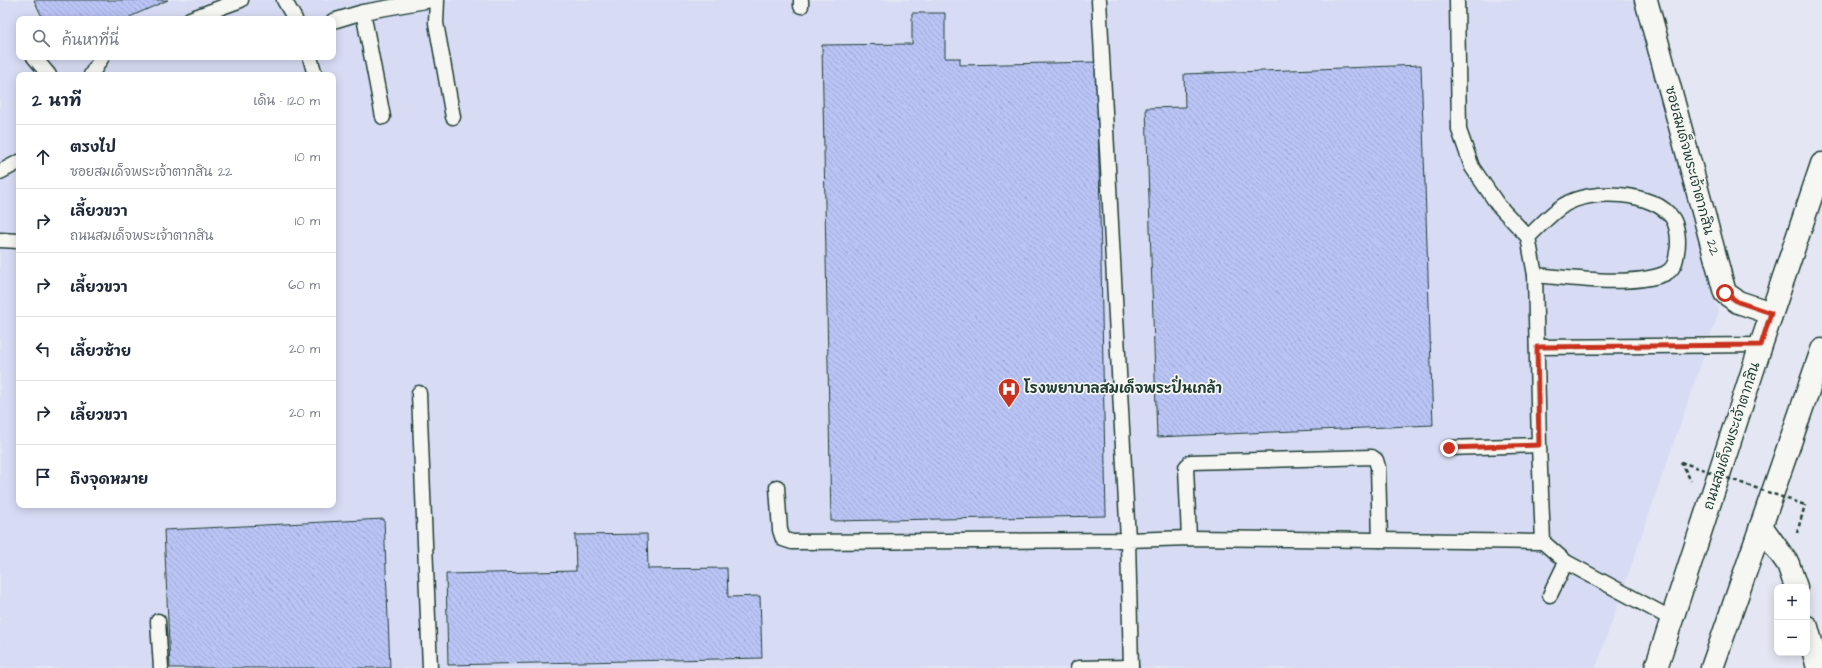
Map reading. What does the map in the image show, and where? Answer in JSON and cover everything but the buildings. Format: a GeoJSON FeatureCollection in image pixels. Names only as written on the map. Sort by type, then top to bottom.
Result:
{"type":"FeatureCollection","features":[{"type":"Feature","properties":{"kind":"main road","name":"ซอยสมเด็จพระเจ้าตากสิน 22"},"geometry":{"type":"LineString","coordinates":[[1646,0],[1725,293],[1738,302],[1771,313]]}},
{"type":"Feature","properties":{"kind":"main road","name":"ถนนสมเด็จพระเจ้าตากสิน"},"geometry":{"type":"LineString","coordinates":[[1656,666],[1771,313],[1822,164]]}},
{"type":"Feature","properties":{"kind":"main road"},"geometry":{"type":"LineString","coordinates":[[1712,668],[1822,350]]}},
{"type":"Feature","properties":{"kind":"main road"},"geometry":{"type":"LineString","coordinates":[[1761,526],[1788,564],[1795,584]]}},
{"type":"Feature","properties":{"kind":"main road"},"geometry":{"type":"LineString","coordinates":[[1810,637],[1819,663]]}},
{"type":"Feature","properties":{"kind":"lane"},"geometry":{"type":"LineString","coordinates":[[198,16],[241,0]]}},
{"type":"Feature","properties":{"kind":"lane"},"geometry":{"type":"LineString","coordinates":[[284,0],[293,16]]}},
{"type":"Feature","properties":{"kind":"lane"},"geometry":{"type":"LineString","coordinates":[[336,20],[363,12],[431,0]]}},
{"type":"Feature","properties":{"kind":"lane"},"geometry":{"type":"LineString","coordinates":[[437,0],[436,23],[453,117]]}},
{"type":"Feature","properties":{"kind":"lane"},"geometry":{"type":"LineString","coordinates":[[1078,668],[1131,667],[1128,540],[1099,0]]}},
{"type":"Feature","properties":{"kind":"lane"},"geometry":{"type":"LineString","coordinates":[[1457,0],[1459,130],[1472,167],[1498,205],[1528,237],[1535,275],[1543,542]]}},
{"type":"Feature","properties":{"kind":"lane"},"geometry":{"type":"LineString","coordinates":[[363,12],[382,117]]}},
{"type":"Feature","properties":{"kind":"lane"},"geometry":{"type":"LineString","coordinates":[[36,60],[46,72]]}},
{"type":"Feature","properties":{"kind":"lane"},"geometry":{"type":"LineString","coordinates":[[93,72],[100,60]]}},
{"type":"Feature","properties":{"kind":"lane"},"geometry":{"type":"LineString","coordinates":[[311,60],[314,72]]}},
{"type":"Feature","properties":{"kind":"lane"},"geometry":{"type":"LineString","coordinates":[[0,172],[16,164]]}},
{"type":"Feature","properties":{"kind":"lane"},"geometry":{"type":"LineString","coordinates":[[1528,237],[1564,204],[1580,197],[1600,194],[1619,195],[1654,204],[1666,211],[1674,220],[1677,231],[1678,246],[1675,264],[1666,273],[1628,280],[1535,275]]}},
{"type":"Feature","properties":{"kind":"lane"},"geometry":{"type":"LineString","coordinates":[[0,240],[16,242]]}},
{"type":"Feature","properties":{"kind":"lane"},"geometry":{"type":"LineString","coordinates":[[1537,347],[1761,345]]}},
{"type":"Feature","properties":{"kind":"lane"},"geometry":{"type":"LineString","coordinates":[[419,393],[430,668]]}},
{"type":"Feature","properties":{"kind":"lane"},"geometry":{"type":"LineString","coordinates":[[1449,448],[1539,445]]}},
{"type":"Feature","properties":{"kind":"lane"},"geometry":{"type":"LineString","coordinates":[[1189,538],[1186,467],[1191,462],[1372,457],[1376,460],[1378,467],[1380,540]]}},
{"type":"Feature","properties":{"kind":"lane"},"geometry":{"type":"LineString","coordinates":[[777,487],[780,530],[783,539],[792,542],[1128,540],[1189,538],[1543,542],[1566,562],[1672,619]]}},
{"type":"Feature","properties":{"kind":"lane"},"geometry":{"type":"LineString","coordinates":[[1550,595],[1566,562]]}},
{"type":"Feature","properties":{"kind":"lane"},"geometry":{"type":"LineString","coordinates":[[158,621],[161,668]]}},
{"type":"Feature","properties":{"kind":"path"},"geometry":{"type":"LineString","coordinates":[[1681,462],[1805,505]]}},
{"type":"Feature","properties":{"kind":"shaded area","name":"โรงพยาบาลสมเด็จพระปิ่นเกล้า"},"geometry":{"type":"Polygon","coordinates":[[[0,0],[1635,0],[1719,312],[1596,668],[0,668],[0,0]]]}},
{"type":"Feature","properties":{"kind":"place","name":"โรงพยาบาลสมเด็จพระปิ่นเกล้า"},"geometry":{"type":"Point","coordinates":[1009,408]}},
{"type":"Feature","properties":{"kind":"route"},"geometry":{"type":"LineString","coordinates":[[1449,448],[1539,445],[1537,347],[1761,345],[1771,313],[1738,302],[1725,293]]}}]}
